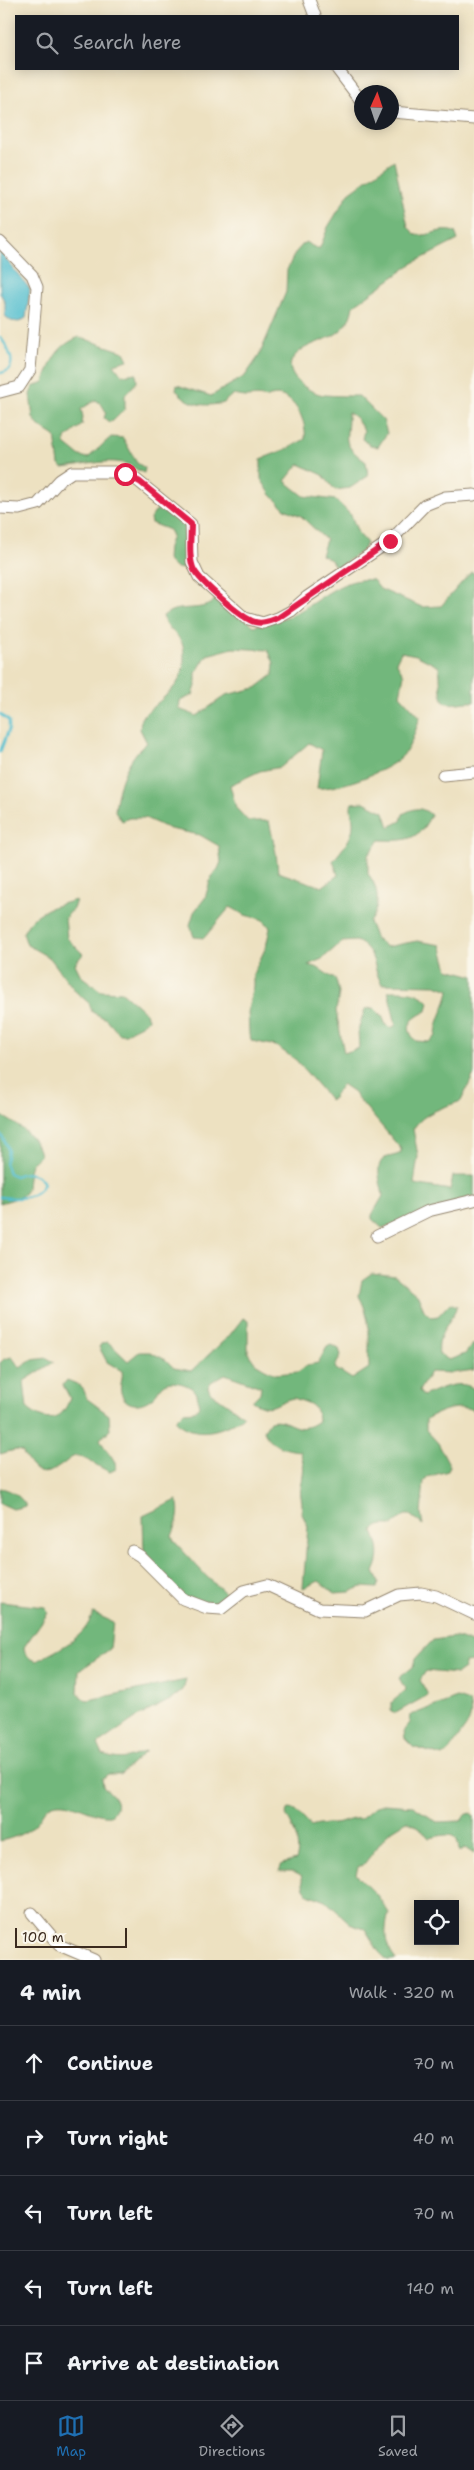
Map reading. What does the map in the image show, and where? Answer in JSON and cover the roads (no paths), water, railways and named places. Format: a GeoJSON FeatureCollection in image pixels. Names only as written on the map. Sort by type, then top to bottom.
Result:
{"type":"FeatureCollection","features":[{"type":"Feature","properties":{"kind":"street"},"geometry":{"type":"LineString","coordinates":[[309,0],[315,15]]}},
{"type":"Feature","properties":{"kind":"street"},"geometry":{"type":"LineString","coordinates":[[338,70],[354,91]]}},
{"type":"Feature","properties":{"kind":"street"},"geometry":{"type":"LineString","coordinates":[[399,113],[474,119]]}},
{"type":"Feature","properties":{"kind":"street"},"geometry":{"type":"LineString","coordinates":[[0,242],[32,274],[37,287],[30,370],[19,387],[0,392]]}},
{"type":"Feature","properties":{"kind":"street"},"geometry":{"type":"LineString","coordinates":[[0,508],[19,509],[38,504],[60,480],[72,472],[125,474],[147,487],[191,524],[192,562],[199,577],[245,618],[263,623],[291,611],[307,597],[390,541],[425,505],[445,497],[474,495]]}},
{"type":"Feature","properties":{"kind":"street"},"geometry":{"type":"LineString","coordinates":[[443,775],[474,772]]}},
{"type":"Feature","properties":{"kind":"street"},"geometry":{"type":"LineString","coordinates":[[377,1236],[428,1211],[474,1200]]}},
{"type":"Feature","properties":{"kind":"street"},"geometry":{"type":"LineString","coordinates":[[132,1551],[140,1556],[183,1599],[207,1608],[221,1609],[244,1591],[267,1585],[319,1609],[359,1612],[399,1595],[421,1593],[436,1596],[474,1614]]}},
{"type":"Feature","properties":{"kind":"street"},"geometry":{"type":"LineString","coordinates":[[32,1912],[59,1945],[94,1960]]}},
{"type":"Feature","properties":{"kind":"water"},"geometry":{"type":"Polygon","coordinates":[[[0,252],[30,289],[26,318],[19,322],[11,321],[5,316],[5,302],[0,293],[0,252]]]}},
{"type":"Feature","properties":{"kind":"waterway"},"geometry":{"type":"LineString","coordinates":[[0,337],[11,358],[10,368],[0,373]]}},
{"type":"Feature","properties":{"kind":"waterway"},"geometry":{"type":"LineString","coordinates":[[0,714],[9,721],[9,729],[0,752]]}},
{"type":"Feature","properties":{"kind":"waterway"},"geometry":{"type":"LineString","coordinates":[[0,1134],[7,1148],[5,1163],[9,1173],[15,1176],[23,1174],[36,1175],[44,1184],[36,1193],[30,1196],[19,1198],[0,1197]]}}]}
